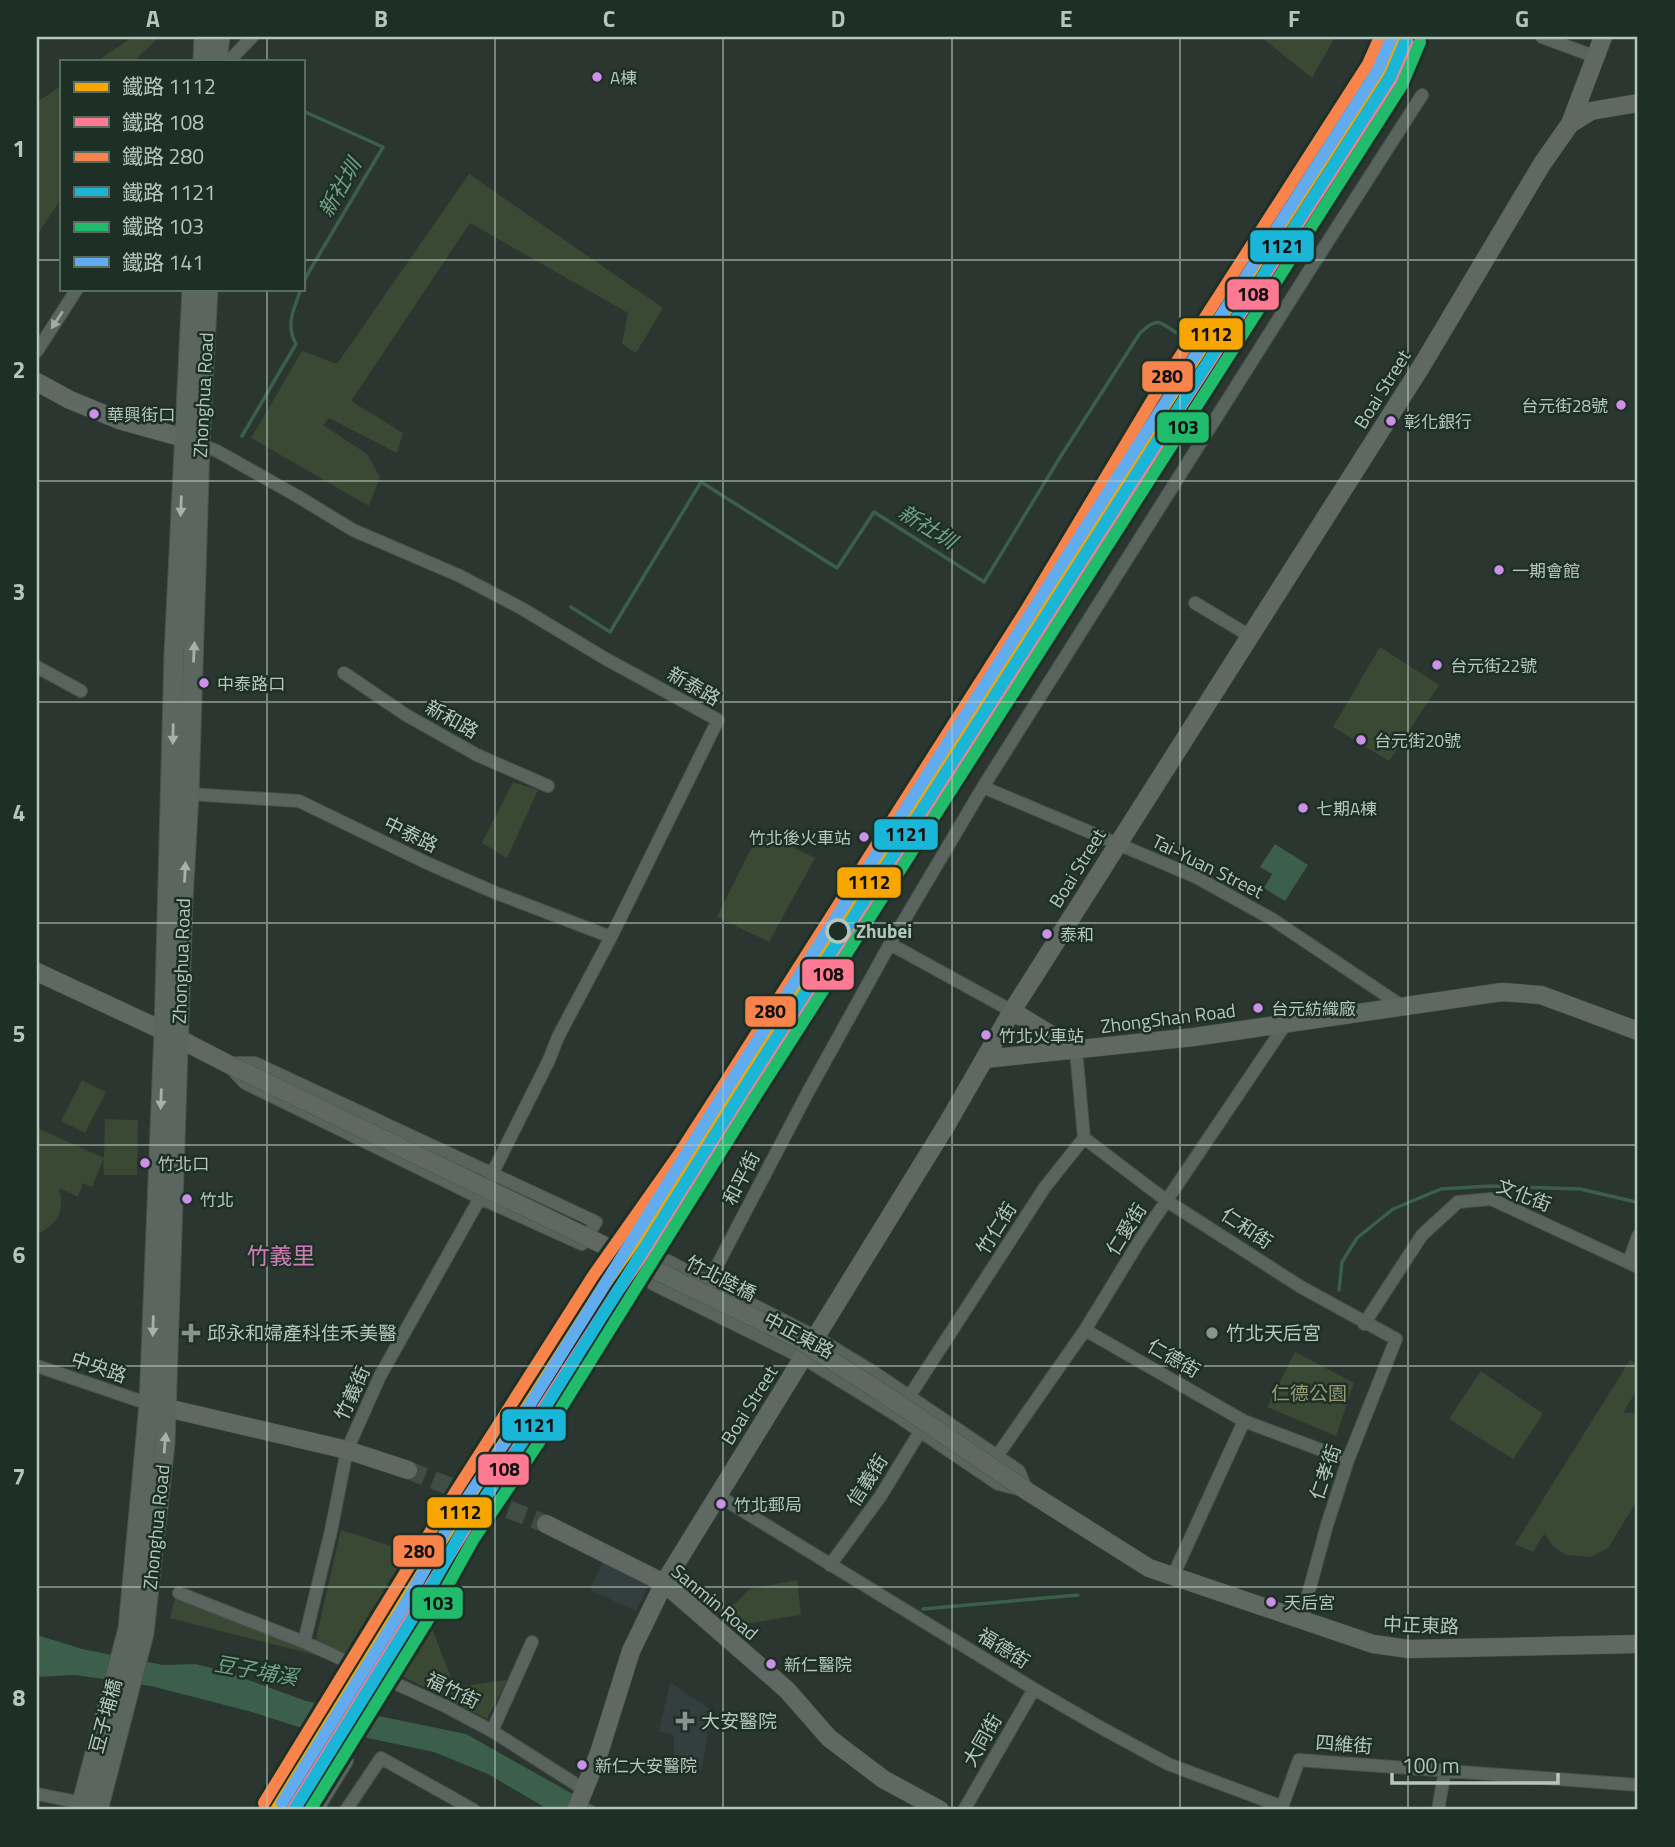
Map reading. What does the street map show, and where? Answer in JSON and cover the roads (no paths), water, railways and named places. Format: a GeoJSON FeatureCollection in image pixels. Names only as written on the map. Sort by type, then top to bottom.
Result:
{"type":"FeatureCollection","features":[{"type":"Feature","properties":{"kind":"main road"},"geometry":{"type":"LineString","coordinates":[[203,60],[204,37]]}},
{"type":"Feature","properties":{"kind":"main road"},"geometry":{"type":"LineString","coordinates":[[218,60],[220,37]]}},
{"type":"Feature","properties":{"kind":"main road","name":"Zhonghua Road"},"geometry":{"type":"LineString","coordinates":[[171,1035],[189,794],[192,290]]}},
{"type":"Feature","properties":{"kind":"main road","name":"Zhonghua Road"},"geometry":{"type":"LineString","coordinates":[[136,1631],[158,1406],[171,1035],[174,654],[208,290]]}},
{"type":"Feature","properties":{"kind":"main road","name":"豆子埔橋"},"geometry":{"type":"LineString","coordinates":[[90,1807],[136,1631]]}},
{"type":"Feature","properties":{"kind":"street"},"geometry":{"type":"LineString","coordinates":[[230,60],[252,37]]}},
{"type":"Feature","properties":{"kind":"street"},"geometry":{"type":"LineString","coordinates":[[1542,37],[1595,57]]}},
{"type":"Feature","properties":{"kind":"street"},"geometry":{"type":"LineString","coordinates":[[1570,124],[1603,37]]}},
{"type":"Feature","properties":{"kind":"street"},"geometry":{"type":"LineString","coordinates":[[709,1281],[808,1092],[890,944],[983,787],[1423,95]]}},
{"type":"Feature","properties":{"kind":"street","name":"Boai Street"},"geometry":{"type":"LineString","coordinates":[[576,1810],[599,1753],[631,1651],[664,1583],[947,1124],[1012,1011],[1250,636],[1288,581],[1414,379],[1542,163],[1570,124],[1591,111],[1638,103]]}},
{"type":"Feature","properties":{"kind":"street"},"geometry":{"type":"LineString","coordinates":[[37,351],[75,290]]}},
{"type":"Feature","properties":{"kind":"street"},"geometry":{"type":"LineString","coordinates":[[37,382],[70,401],[119,420],[192,441]]}},
{"type":"Feature","properties":{"kind":"street","name":"新泰路"},"geometry":{"type":"LineString","coordinates":[[192,441],[297,496],[353,530],[460,576],[521,608],[606,659],[718,720],[490,1177]]}},
{"type":"Feature","properties":{"kind":"street"},"geometry":{"type":"LineString","coordinates":[[1195,603],[1250,636]]}},
{"type":"Feature","properties":{"kind":"street"},"geometry":{"type":"LineString","coordinates":[[37,667],[81,691]]}},
{"type":"Feature","properties":{"kind":"street","name":"新和路"},"geometry":{"type":"LineString","coordinates":[[344,673],[406,715],[477,755],[548,786]]}},
{"type":"Feature","properties":{"kind":"street","name":"Tai-Yuan Street"},"geometry":{"type":"LineString","coordinates":[[983,787],[1196,877],[1272,919],[1402,1006]]}},
{"type":"Feature","properties":{"kind":"street","name":"中泰路"},"geometry":{"type":"LineString","coordinates":[[189,794],[299,801],[427,863],[611,937]]}},
{"type":"Feature","properties":{"kind":"street"},"geometry":{"type":"LineString","coordinates":[[890,944],[1012,1011],[1076,1051],[1084,1138]]}},
{"type":"Feature","properties":{"kind":"street","name":"竹北陸橋"},"geometry":{"type":"LineString","coordinates":[[37,972],[796,1338],[1027,1491]]}},
{"type":"Feature","properties":{"kind":"street","name":"ZhongShan Road"},"geometry":{"type":"LineString","coordinates":[[985,1059],[1194,1037],[1502,992],[1541,995],[1638,1031]]}},
{"type":"Feature","properties":{"kind":"street","name":"仁愛街"},"geometry":{"type":"LineString","coordinates":[[997,1456],[1085,1330],[1167,1201],[1287,1022]]}},
{"type":"Feature","properties":{"kind":"street"},"geometry":{"type":"LineString","coordinates":[[226,1063],[255,1063],[490,1177],[596,1222],[582,1244],[480,1198],[245,1083],[226,1063]]}},
{"type":"Feature","properties":{"kind":"street","name":"仁和街"},"geometry":{"type":"LineString","coordinates":[[1084,1138],[1167,1201],[1301,1287],[1364,1324],[1396,1339]]}},
{"type":"Feature","properties":{"kind":"street","name":"竹仁街"},"geometry":{"type":"LineString","coordinates":[[897,1415],[1045,1187],[1084,1138]]}},
{"type":"Feature","properties":{"kind":"street","name":"竹義街"},"geometry":{"type":"LineString","coordinates":[[304,1642],[347,1450],[380,1376],[490,1177]]}},
{"type":"Feature","properties":{"kind":"street","name":"文化街"},"geometry":{"type":"LineString","coordinates":[[1364,1324],[1422,1235],[1458,1202],[1491,1199],[1634,1264]]}},
{"type":"Feature","properties":{"kind":"street"},"geometry":{"type":"LineString","coordinates":[[1634,1264],[1638,1236]]}},
{"type":"Feature","properties":{"kind":"street","name":"中正東路"},"geometry":{"type":"LineString","coordinates":[[1027,1491],[1019,1471],[816,1337],[668,1261],[653,1284],[803,1358],[897,1415],[998,1484],[1027,1491],[1149,1568],[1373,1644],[1409,1649],[1638,1644]]}},
{"type":"Feature","properties":{"kind":"street","name":"仁德街"},"geometry":{"type":"LineString","coordinates":[[1085,1330],[1244,1421],[1348,1460]]}},
{"type":"Feature","properties":{"kind":"street","name":"仁孝街"},"geometry":{"type":"LineString","coordinates":[[1301,1620],[1348,1460],[1396,1339]]}},
{"type":"Feature","properties":{"kind":"street","name":"中央路"},"geometry":{"type":"LineString","coordinates":[[37,1366],[158,1406]]}},
{"type":"Feature","properties":{"kind":"street"},"geometry":{"type":"LineString","coordinates":[[158,1406],[347,1450],[408,1470]]}},
{"type":"Feature","properties":{"kind":"street","name":"信義街"},"geometry":{"type":"LineString","coordinates":[[830,1565],[880,1497],[932,1413]]}},
{"type":"Feature","properties":{"kind":"street"},"geometry":{"type":"LineString","coordinates":[[1173,1576],[1244,1421]]}},
{"type":"Feature","properties":{"kind":"street","name":"福德街"},"geometry":{"type":"LineString","coordinates":[[717,1495],[1034,1689],[1168,1764],[1282,1808]]}},
{"type":"Feature","properties":{"kind":"street","name":"Sanmin Road"},"geometry":{"type":"LineString","coordinates":[[546,1524],[664,1583],[787,1690],[829,1738],[883,1779],[940,1810]]}},
{"type":"Feature","properties":{"kind":"street","name":"福竹街"},"geometry":{"type":"LineString","coordinates":[[178,1593],[304,1642],[445,1706],[492,1731],[585,1790]]}},
{"type":"Feature","properties":{"kind":"street"},"geometry":{"type":"LineString","coordinates":[[492,1731],[532,1642]]}},
{"type":"Feature","properties":{"kind":"street","name":"大同街"},"geometry":{"type":"LineString","coordinates":[[964,1810],[1034,1689]]}},
{"type":"Feature","properties":{"kind":"street"},"geometry":{"type":"LineString","coordinates":[[346,1810],[381,1758],[474,1810]]}},
{"type":"Feature","properties":{"kind":"street","name":"四維街"},"geometry":{"type":"LineString","coordinates":[[1282,1808],[1298,1760],[1638,1785]]}},
{"type":"Feature","properties":{"kind":"street"},"geometry":{"type":"LineString","coordinates":[[317,1810],[346,1761]]}},
{"type":"Feature","properties":{"kind":"street"},"geometry":{"type":"LineString","coordinates":[[1438,1810],[1445,1770]]}},
{"type":"Feature","properties":{"kind":"street"},"geometry":{"type":"LineString","coordinates":[[37,1794],[90,1807]]}},
{"type":"Feature","properties":{"kind":"waterway","name":"新社圳"},"geometry":{"type":"LineString","coordinates":[[304,111],[383,147],[304,282]]}},
{"type":"Feature","properties":{"kind":"waterway","name":"新社圳"},"geometry":{"type":"LineString","coordinates":[[242,436],[296,344],[291,323],[301,290]]}},
{"type":"Feature","properties":{"kind":"waterway","name":"新社圳"},"geometry":{"type":"LineString","coordinates":[[1268,291],[1279,295]]}},
{"type":"Feature","properties":{"kind":"waterway","name":"新社圳"},"geometry":{"type":"LineString","coordinates":[[571,607],[610,632],[701,482],[837,568],[874,512],[984,582],[1140,333],[1152,324],[1160,323],[1180,335]]}},
{"type":"Feature","properties":{"kind":"waterway"},"geometry":{"type":"LineString","coordinates":[[1339,1290],[1342,1262],[1357,1238],[1393,1209],[1441,1189],[1490,1186],[1580,1189],[1636,1202]]}},
{"type":"Feature","properties":{"kind":"waterway"},"geometry":{"type":"LineString","coordinates":[[923,1609],[1078,1595]]}},
{"type":"Feature","properties":{"kind":"waterway"},"geometry":{"type":"LineString","coordinates":[[328,1708],[342,1677]]}},
{"type":"Feature","properties":{"kind":"tunnel"},"geometry":{"type":"LineString","coordinates":[[408,1470],[546,1524]]}},
{"type":"Feature","properties":{"kind":"railway"},"geometry":{"type":"LineString","coordinates":[[1056,629],[1396,83],[1416,37]]}},
{"type":"Feature","properties":{"kind":"rail line","name":"280"},"geometry":{"type":"LineString","coordinates":[[264,1803],[437,1521],[593,1276],[679,1154],[1026,610],[1154,397],[1368,64],[1380,37]]}},
{"type":"Feature","properties":{"kind":"rail line","name":"141"},"geometry":{"type":"LineString","coordinates":[[282,1803],[410,1596],[449,1525],[524,1414],[731,1082],[1378,70],[1392,37]]}},
{"type":"Feature","properties":{"kind":"rail line","name":"1112"},"geometry":{"type":"LineString","coordinates":[[276,1810],[449,1529],[605,1284],[691,1162],[1038,617],[1166,404],[1380,71],[1395,37]]}},
{"type":"Feature","properties":{"kind":"rail line","name":"1121"},"geometry":{"type":"LineString","coordinates":[[294,1810],[422,1603],[461,1533],[536,1422],[743,1090],[1390,77],[1407,37]]}},
{"type":"Feature","properties":{"kind":"rail line","name":"103"},"geometry":{"type":"LineString","coordinates":[[310,1810],[434,1610],[473,1540],[548,1429],[755,1097],[1402,85],[1420,42]]}},
{"type":"Feature","properties":{"kind":"rail line","name":"108"},"geometry":{"type":"LineString","coordinates":[[292,1810],[461,1536],[617,1292],[752,1094],[1050,625],[1178,411],[1392,79],[1408,43]]}},
{"type":"Feature","properties":{"kind":"place","name":"A棟"},"geometry":{"type":"Point","coordinates":[597,77]}},
{"type":"Feature","properties":{"kind":"place","name":"台元街28號"},"geometry":{"type":"Point","coordinates":[1621,405]}},
{"type":"Feature","properties":{"kind":"place","name":"華興街口"},"geometry":{"type":"Point","coordinates":[94,414]}},
{"type":"Feature","properties":{"kind":"place","name":"彰化銀行"},"geometry":{"type":"Point","coordinates":[1391,421]}},
{"type":"Feature","properties":{"kind":"place","name":"一期會館"},"geometry":{"type":"Point","coordinates":[1499,570]}},
{"type":"Feature","properties":{"kind":"place","name":"台元街22號"},"geometry":{"type":"Point","coordinates":[1437,665]}},
{"type":"Feature","properties":{"kind":"place","name":"中泰路口"},"geometry":{"type":"Point","coordinates":[204,683]}},
{"type":"Feature","properties":{"kind":"place","name":"台元街20號"},"geometry":{"type":"Point","coordinates":[1361,740]}},
{"type":"Feature","properties":{"kind":"place","name":"七期A棟"},"geometry":{"type":"Point","coordinates":[1303,808]}},
{"type":"Feature","properties":{"kind":"place","name":"竹北後火車站"},"geometry":{"type":"Point","coordinates":[864,837]}},
{"type":"Feature","properties":{"kind":"place","name":"Zhubei"},"geometry":{"type":"Point","coordinates":[838,931]}},
{"type":"Feature","properties":{"kind":"place","name":"泰和"},"geometry":{"type":"Point","coordinates":[1047,934]}},
{"type":"Feature","properties":{"kind":"place","name":"台元紡織廠"},"geometry":{"type":"Point","coordinates":[1258,1008]}},
{"type":"Feature","properties":{"kind":"place","name":"竹北火車站"},"geometry":{"type":"Point","coordinates":[986,1035]}},
{"type":"Feature","properties":{"kind":"place","name":"竹北口"},"geometry":{"type":"Point","coordinates":[145,1163]}},
{"type":"Feature","properties":{"kind":"place","name":"竹北"},"geometry":{"type":"Point","coordinates":[187,1199]}},
{"type":"Feature","properties":{"kind":"place","name":"邱永和婦產科佳禾美醫"},"geometry":{"type":"Point","coordinates":[191,1333]}},
{"type":"Feature","properties":{"kind":"place","name":"竹北天后宮"},"geometry":{"type":"Point","coordinates":[1212,1333]}},
{"type":"Feature","properties":{"kind":"place","name":"竹北郵局"},"geometry":{"type":"Point","coordinates":[721,1504]}},
{"type":"Feature","properties":{"kind":"place","name":"天后宮"},"geometry":{"type":"Point","coordinates":[1271,1602]}},
{"type":"Feature","properties":{"kind":"place","name":"新仁醫院"},"geometry":{"type":"Point","coordinates":[771,1664]}},
{"type":"Feature","properties":{"kind":"place","name":"大安醫院"},"geometry":{"type":"Point","coordinates":[685,1721]}},
{"type":"Feature","properties":{"kind":"place","name":"新仁大安醫院"},"geometry":{"type":"Point","coordinates":[582,1765]}},
{"type":"Feature","properties":{"kind":"district","name":"竹義里"},"geometry":{"type":"Point","coordinates":[281,1256]}},
{"type":"Feature","properties":{"kind":"park label","name":"仁德公園"},"geometry":{"type":"Point","coordinates":[1309,1393]}},
{"type":"Feature","properties":{"kind":"water label","name":"豆子埔溪"},"geometry":{"type":"Point","coordinates":[256,1671]}}]}
